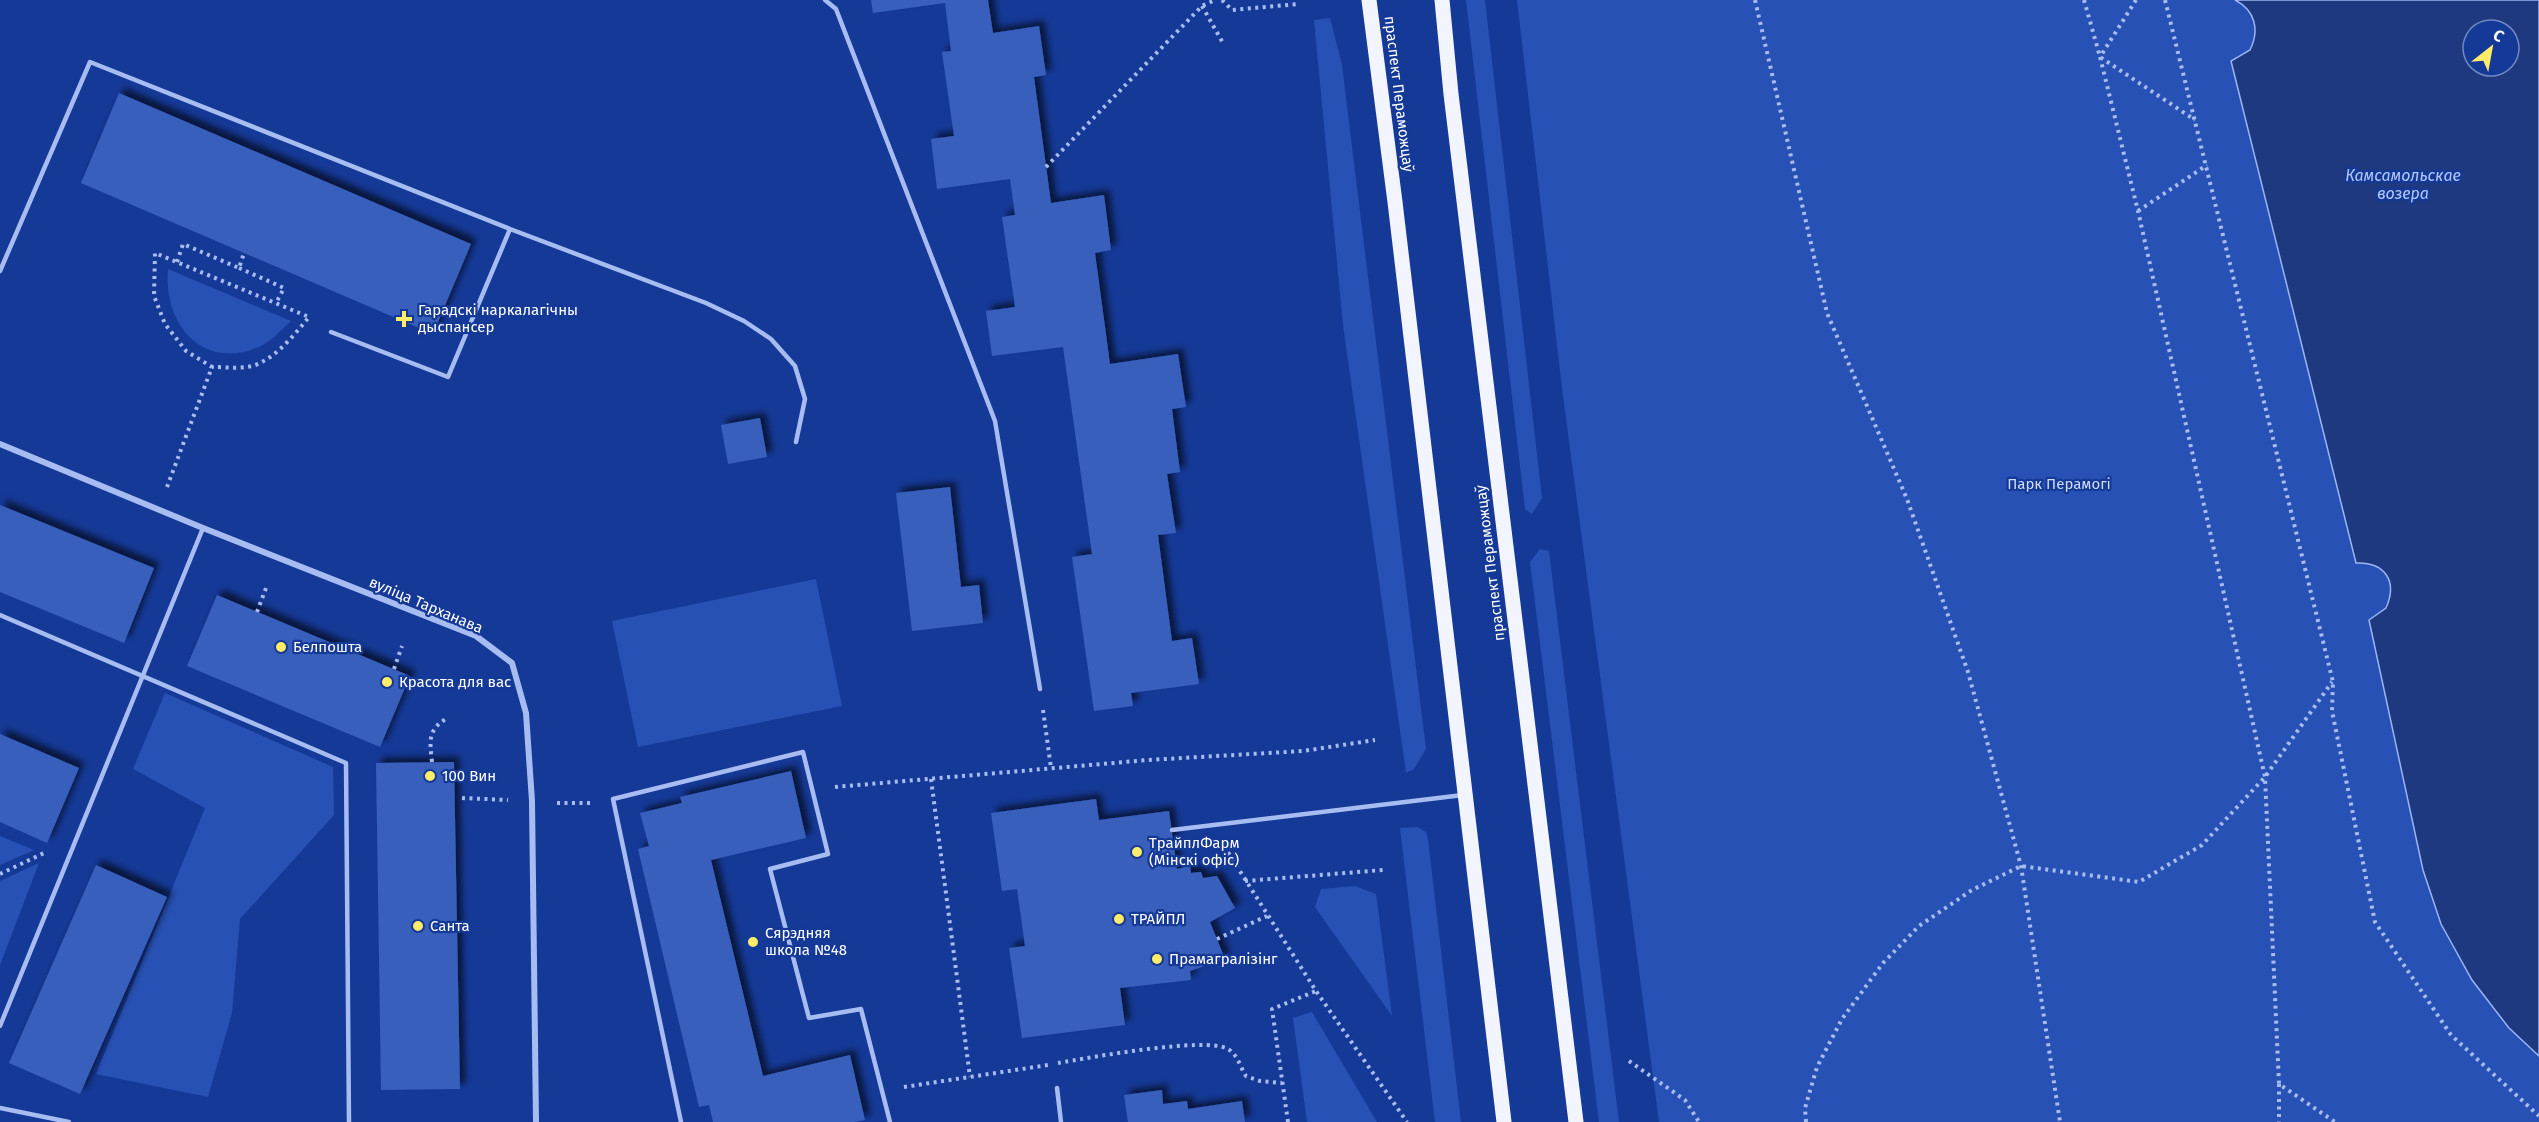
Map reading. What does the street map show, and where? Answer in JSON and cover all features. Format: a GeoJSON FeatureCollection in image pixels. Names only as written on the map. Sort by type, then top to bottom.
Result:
{"type":"FeatureCollection","features":[{"type":"Feature","properties":{"kind":"main road","name":"праспект Пераможцаў"},"geometry":{"type":"LineString","coordinates":[[1369,0],[1504,1122]]}},
{"type":"Feature","properties":{"kind":"main road","name":"праспект Пераможцаў"},"geometry":{"type":"LineString","coordinates":[[1442,0],[1451,94],[1576,1122]]}},
{"type":"Feature","properties":{"kind":"street","name":"вуліца Тарханава"},"geometry":{"type":"LineString","coordinates":[[0,444],[203,528],[476,636],[512,663],[526,713],[532,801],[536,1122]]}},
{"type":"Feature","properties":{"kind":"lane"},"geometry":{"type":"LineString","coordinates":[[825,0],[836,9],[994,422],[1040,688]]}},
{"type":"Feature","properties":{"kind":"lane"},"geometry":{"type":"LineString","coordinates":[[0,271],[90,62],[510,229],[706,303],[744,321],[771,339],[795,366],[805,399],[795,442]]}},
{"type":"Feature","properties":{"kind":"lane"},"geometry":{"type":"LineString","coordinates":[[331,332],[448,377],[510,229]]}},
{"type":"Feature","properties":{"kind":"lane"},"geometry":{"type":"LineString","coordinates":[[0,1026],[203,528]]}},
{"type":"Feature","properties":{"kind":"lane"},"geometry":{"type":"LineString","coordinates":[[0,615],[346,763],[349,1122]]}},
{"type":"Feature","properties":{"kind":"lane"},"geometry":{"type":"LineString","coordinates":[[681,1122],[613,799],[803,752],[828,854],[770,869],[809,1018],[861,1009],[890,1122]]}},
{"type":"Feature","properties":{"kind":"lane"},"geometry":{"type":"LineString","coordinates":[[1172,830],[1466,794]]}},
{"type":"Feature","properties":{"kind":"lane"},"geometry":{"type":"LineString","coordinates":[[1057,1088],[1061,1122]]}},
{"type":"Feature","properties":{"kind":"lane"},"geometry":{"type":"LineString","coordinates":[[0,1108],[69,1122]]}},
{"type":"Feature","properties":{"kind":"path"},"geometry":{"type":"LineString","coordinates":[[1046,167],[1202,6],[1215,0]]}},
{"type":"Feature","properties":{"kind":"path"},"geometry":{"type":"LineString","coordinates":[[1222,0],[1232,9],[1298,4]]}},
{"type":"Feature","properties":{"kind":"path"},"geometry":{"type":"LineString","coordinates":[[1755,0],[1827,313],[1907,499],[1968,672],[2020,866],[2060,1122]]}},
{"type":"Feature","properties":{"kind":"path"},"geometry":{"type":"LineString","coordinates":[[2084,0],[2138,211],[2265,777],[2279,1122]]}},
{"type":"Feature","properties":{"kind":"path"},"geometry":{"type":"LineString","coordinates":[[2100,57],[2136,0]]}},
{"type":"Feature","properties":{"kind":"path"},"geometry":{"type":"LineString","coordinates":[[2165,0],[2332,682],[2332,711],[2375,922],[2451,1035],[2539,1116]]}},
{"type":"Feature","properties":{"kind":"path"},"geometry":{"type":"LineString","coordinates":[[1202,6],[1223,43]]}},
{"type":"Feature","properties":{"kind":"path"},"geometry":{"type":"LineString","coordinates":[[2100,57],[2196,121]]}},
{"type":"Feature","properties":{"kind":"path"},"geometry":{"type":"LineString","coordinates":[[2138,211],[2207,165]]}},
{"type":"Feature","properties":{"kind":"path"},"geometry":{"type":"LineString","coordinates":[[177,262],[183,244],[239,267],[284,288],[276,303]]}},
{"type":"Feature","properties":{"kind":"path"},"geometry":{"type":"LineString","coordinates":[[155,253],[177,262],[276,303],[309,317],[292,338],[259,364],[212,367],[186,351],[165,324],[154,296],[155,253]]}},
{"type":"Feature","properties":{"kind":"path"},"geometry":{"type":"LineString","coordinates":[[239,267],[244,253]]}},
{"type":"Feature","properties":{"kind":"path"},"geometry":{"type":"LineString","coordinates":[[159,510],[212,367]]}},
{"type":"Feature","properties":{"kind":"path"},"geometry":{"type":"LineString","coordinates":[[258,612],[266,588]]}},
{"type":"Feature","properties":{"kind":"path"},"geometry":{"type":"LineString","coordinates":[[394,669],[402,646]]}},
{"type":"Feature","properties":{"kind":"path"},"geometry":{"type":"LineString","coordinates":[[1806,1122],[1805,1108],[1817,1067],[1842,1019],[1883,963],[1919,926],[1972,890],[2020,866],[2139,882],[2202,845],[2265,777],[2332,682]]}},
{"type":"Feature","properties":{"kind":"path"},"geometry":{"type":"LineString","coordinates":[[1040,688],[1051,768]]}},
{"type":"Feature","properties":{"kind":"path"},"geometry":{"type":"LineString","coordinates":[[432,762],[430,736],[436,725],[446,719]]}},
{"type":"Feature","properties":{"kind":"path"},"geometry":{"type":"LineString","coordinates":[[812,790],[1148,760],[1303,751],[1375,740]]}},
{"type":"Feature","properties":{"kind":"path"},"geometry":{"type":"LineString","coordinates":[[931,779],[970,1077]]}},
{"type":"Feature","properties":{"kind":"path"},"geometry":{"type":"LineString","coordinates":[[1211,825],[1316,991],[1407,1122]]}},
{"type":"Feature","properties":{"kind":"path"},"geometry":{"type":"LineString","coordinates":[[0,874],[78,838]]}},
{"type":"Feature","properties":{"kind":"path"},"geometry":{"type":"LineString","coordinates":[[1245,881],[1383,870]]}},
{"type":"Feature","properties":{"kind":"path"},"geometry":{"type":"LineString","coordinates":[[1217,939],[1267,916]]}},
{"type":"Feature","properties":{"kind":"path"},"geometry":{"type":"LineString","coordinates":[[457,925],[466,924]]}},
{"type":"Feature","properties":{"kind":"path"},"geometry":{"type":"LineString","coordinates":[[1288,1122],[1272,1009],[1316,991]]}},
{"type":"Feature","properties":{"kind":"path"},"geometry":{"type":"LineString","coordinates":[[1085,1059],[1184,1046],[1218,1045],[1230,1050],[1246,1076],[1260,1081],[1282,1083]]}},
{"type":"Feature","properties":{"kind":"path"},"geometry":{"type":"LineString","coordinates":[[1629,1061],[1685,1100],[1699,1122]]}},
{"type":"Feature","properties":{"kind":"path"},"geometry":{"type":"LineString","coordinates":[[882,1091],[1014,1071]]}},
{"type":"Feature","properties":{"kind":"path"},"geometry":{"type":"LineString","coordinates":[[2279,1084],[2334,1122]]}},
{"type":"Feature","properties":{"kind":"green space"},"geometry":{"type":"Polygon","coordinates":[[[1466,0],[1485,0],[1542,498],[1532,514],[1525,509],[1466,0]]]}},
{"type":"Feature","properties":{"kind":"green space","name":"Парк Перамогі"},"geometry":{"type":"Polygon","coordinates":[[[1517,0],[2539,0],[2539,1122],[1659,1122],[1562,388],[1517,0]]]}},
{"type":"Feature","properties":{"kind":"green space"},"geometry":{"type":"Polygon","coordinates":[[[1330,18],[1342,65],[1426,749],[1414,769],[1406,773],[1343,325],[1314,20],[1330,18]]]}},
{"type":"Feature","properties":{"kind":"green space"},"geometry":{"type":"Polygon","coordinates":[[[168,269],[291,321],[263,345],[239,353],[220,353],[204,347],[190,338],[172,308],[168,289],[168,269]]]}},
{"type":"Feature","properties":{"kind":"green space"},"geometry":{"type":"Polygon","coordinates":[[[1540,549],[1549,551],[1619,1122],[1599,1122],[1530,562],[1540,549]]]}},
{"type":"Feature","properties":{"kind":"green space"},"geometry":{"type":"Polygon","coordinates":[[[816,579],[842,706],[638,747],[612,621],[816,579]]]}},
{"type":"Feature","properties":{"kind":"green space"},"geometry":{"type":"Polygon","coordinates":[[[165,693],[333,767],[334,815],[240,919],[232,1013],[208,1097],[96,1074],[205,808],[133,769],[165,693]]]}},
{"type":"Feature","properties":{"kind":"green space"},"geometry":{"type":"Polygon","coordinates":[[[1417,827],[1426,832],[1428,839],[1461,1122],[1435,1122],[1400,828],[1417,827]]]}},
{"type":"Feature","properties":{"kind":"green space"},"geometry":{"type":"Polygon","coordinates":[[[0,836],[34,850],[0,865],[0,836]]]}},
{"type":"Feature","properties":{"kind":"green space"},"geometry":{"type":"Polygon","coordinates":[[[39,863],[0,965],[0,881],[39,863]]]}},
{"type":"Feature","properties":{"kind":"green space"},"geometry":{"type":"Polygon","coordinates":[[[1355,886],[1376,894],[1392,1016],[1315,907],[1321,889],[1355,886]]]}},
{"type":"Feature","properties":{"kind":"green space"},"geometry":{"type":"Polygon","coordinates":[[[1312,1012],[1377,1122],[1307,1122],[1293,1018],[1312,1012]]]}},
{"type":"Feature","properties":{"kind":"water","name":"Камсамольскае возера"},"geometry":{"type":"Polygon","coordinates":[[[2235,0],[2539,0],[2539,1056],[2509,1028],[2472,980],[2441,924],[2423,870],[2369,620],[2386,608],[2389,598],[2389,582],[2386,575],[2375,566],[2356,563],[2231,61],[2250,50],[2253,43],[2254,21],[2247,9],[2235,0]]]}},
{"type":"Feature","properties":{"kind":"building"},"geometry":{"type":"Polygon","coordinates":[[[871,0],[988,0],[993,33],[1039,26],[1046,75],[1034,77],[1051,203],[1104,195],[1111,250],[1095,253],[1110,364],[1178,354],[1186,407],[1172,409],[1180,472],[1167,474],[1176,533],[1158,535],[1172,641],[1192,638],[1199,684],[1131,693],[1133,706],[1094,711],[1072,557],[1092,554],[1063,347],[992,356],[986,311],[1015,307],[1002,217],[1015,215],[1010,179],[937,189],[931,139],[954,136],[942,52],[951,51],[945,3],[873,13],[871,0]]]}},
{"type":"Feature","properties":{"kind":"building"},"geometry":{"type":"Polygon","coordinates":[[[119,93],[471,244],[433,334],[81,183],[119,93]]]}},
{"type":"Feature","properties":{"kind":"building"},"geometry":{"type":"Polygon","coordinates":[[[760,418],[767,457],[728,464],[721,425],[760,418]]]}},
{"type":"Feature","properties":{"kind":"building"},"geometry":{"type":"Polygon","coordinates":[[[950,487],[961,587],[979,585],[983,623],[912,631],[896,493],[950,487]]]}},
{"type":"Feature","properties":{"kind":"building"},"geometry":{"type":"Polygon","coordinates":[[[0,505],[154,568],[124,643],[0,592],[0,505]]]}},
{"type":"Feature","properties":{"kind":"building"},"geometry":{"type":"Polygon","coordinates":[[[217,595],[410,676],[380,747],[187,666],[217,595]]]}},
{"type":"Feature","properties":{"kind":"building"},"geometry":{"type":"Polygon","coordinates":[[[0,734],[79,768],[47,843],[0,822],[0,734]]]}},
{"type":"Feature","properties":{"kind":"building"},"geometry":{"type":"Polygon","coordinates":[[[454,762],[460,1089],[381,1090],[376,763],[454,762]]]}},
{"type":"Feature","properties":{"kind":"building"},"geometry":{"type":"Polygon","coordinates":[[[791,771],[806,838],[711,860],[763,1076],[850,1055],[865,1120],[854,1122],[713,1122],[709,1105],[699,1107],[638,849],[649,846],[640,813],[682,803],[680,797],[791,771]]]}},
{"type":"Feature","properties":{"kind":"building","name":"ТРАЙПЛ"},"geometry":{"type":"Polygon","coordinates":[[[1096,799],[1099,820],[1169,811],[1177,869],[1190,866],[1191,873],[1201,872],[1203,878],[1217,876],[1235,908],[1210,922],[1225,959],[1190,971],[1191,980],[1120,988],[1125,1025],[1022,1038],[1009,948],[1025,946],[1017,889],[1002,891],[991,813],[1096,799]]]}},
{"type":"Feature","properties":{"kind":"building"},"geometry":{"type":"Polygon","coordinates":[[[96,865],[167,897],[80,1094],[9,1063],[96,865]]]}},
{"type":"Feature","properties":{"kind":"building"},"geometry":{"type":"Polygon","coordinates":[[[1162,1090],[1163,1104],[1187,1101],[1188,1109],[1242,1101],[1245,1122],[1128,1122],[1124,1095],[1162,1090]]]}},
{"type":"Feature","properties":{"kind":"place","name":"Гарадскі наркалагічны дыспансер"},"geometry":{"type":"Point","coordinates":[404,319]}},
{"type":"Feature","properties":{"kind":"place","name":"Белпошта"},"geometry":{"type":"Point","coordinates":[281,647]}},
{"type":"Feature","properties":{"kind":"place","name":"Красота для вас"},"geometry":{"type":"Point","coordinates":[387,682]}},
{"type":"Feature","properties":{"kind":"place","name":"100 Вин"},"geometry":{"type":"Point","coordinates":[430,776]}},
{"type":"Feature","properties":{"kind":"place","name":"ТрайплФарм (Мінскі офіс)"},"geometry":{"type":"Point","coordinates":[1137,852]}},
{"type":"Feature","properties":{"kind":"place","name":"ТРАЙПЛ"},"geometry":{"type":"Point","coordinates":[1119,919]}},
{"type":"Feature","properties":{"kind":"place","name":"Санта"},"geometry":{"type":"Point","coordinates":[418,926]}},
{"type":"Feature","properties":{"kind":"place","name":"Сярэдняя школа №48"},"geometry":{"type":"Point","coordinates":[753,942]}},
{"type":"Feature","properties":{"kind":"place","name":"Прамагралізінг"},"geometry":{"type":"Point","coordinates":[1157,959]}}]}
